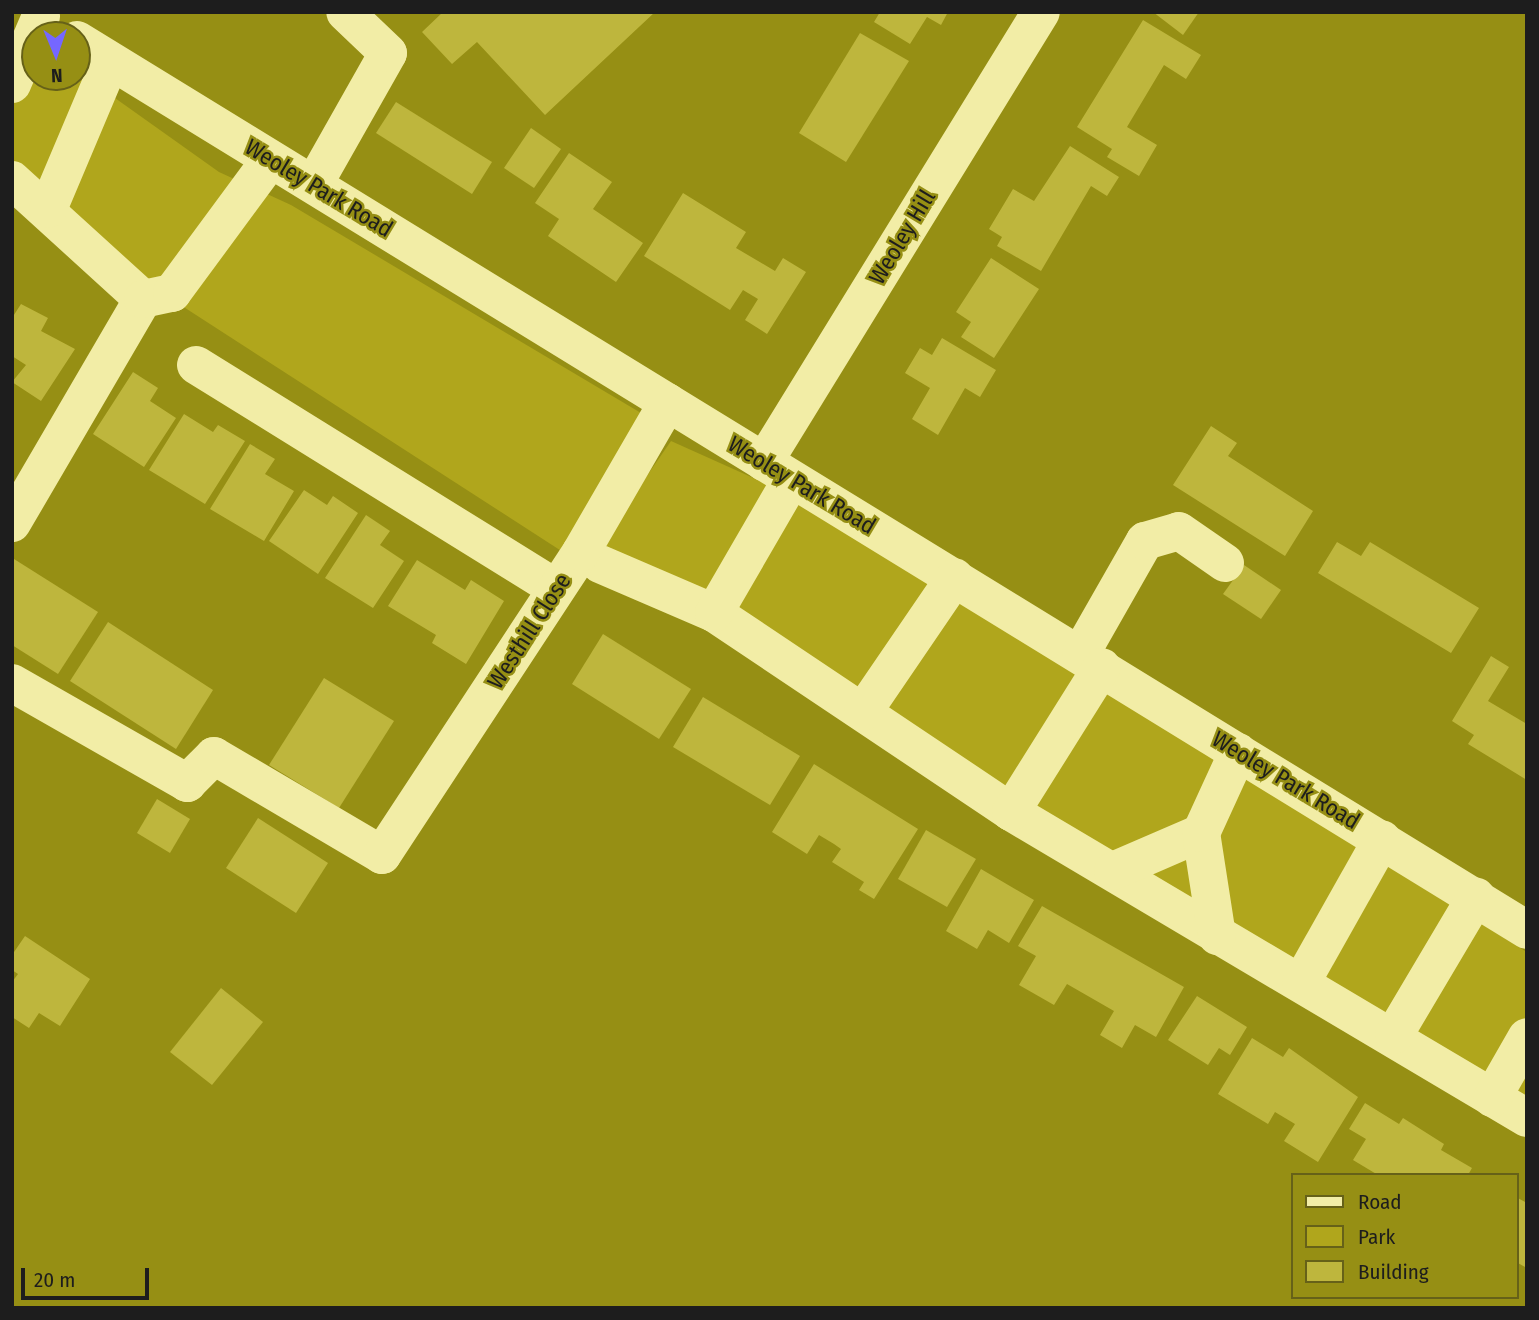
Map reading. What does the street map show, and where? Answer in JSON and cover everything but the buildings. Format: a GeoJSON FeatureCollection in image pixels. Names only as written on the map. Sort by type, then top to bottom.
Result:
{"type":"FeatureCollection","features":[{"type":"Feature","properties":{"kind":"street"},"geometry":{"type":"LineString","coordinates":[[314,184],[388,53],[345,12]]}},
{"type":"Feature","properties":{"kind":"street","name":"Weoley Hill"},"geometry":{"type":"LineString","coordinates":[[714,613],[778,471],[1041,12]]}},
{"type":"Feature","properties":{"kind":"street","name":"Weoley Park Road"},"geometry":{"type":"LineString","coordinates":[[91,49],[778,471],[1092,660],[1527,930]]}},
{"type":"Feature","properties":{"kind":"street"},"geometry":{"type":"LineString","coordinates":[[48,209],[110,62]]}},
{"type":"Feature","properties":{"kind":"street"},"geometry":{"type":"LineString","coordinates":[[12,84],[21,69]]}},
{"type":"Feature","properties":{"kind":"street"},"geometry":{"type":"LineString","coordinates":[[12,523],[144,299],[172,293],[270,160]]}},
{"type":"Feature","properties":{"kind":"street"},"geometry":{"type":"LineString","coordinates":[[12,180],[48,209],[144,299]]}},
{"type":"Feature","properties":{"kind":"street"},"geometry":{"type":"LineString","coordinates":[[196,365],[556,588]]}},
{"type":"Feature","properties":{"kind":"street","name":"Westhill Close"},"geometry":{"type":"LineString","coordinates":[[12,683],[187,783],[214,756],[382,855],[556,588],[668,402]]}},
{"type":"Feature","properties":{"kind":"street"},"geometry":{"type":"LineString","coordinates":[[1011,812],[1092,660],[1145,541],[1179,531],[1225,562]]}},
{"type":"Feature","properties":{"kind":"street"},"geometry":{"type":"LineString","coordinates":[[600,564],[714,613],[1011,812],[1217,936],[1394,1035],[1527,1118]]}},
{"type":"Feature","properties":{"kind":"street"},"geometry":{"type":"LineString","coordinates":[[863,712],[955,577]]}},
{"type":"Feature","properties":{"kind":"street"},"geometry":{"type":"LineString","coordinates":[[1217,936],[1200,833],[1238,752]]}},
{"type":"Feature","properties":{"kind":"street"},"geometry":{"type":"LineString","coordinates":[[1113,872],[1200,833]]}},
{"type":"Feature","properties":{"kind":"street"},"geometry":{"type":"LineString","coordinates":[[1301,983],[1382,839]]}},
{"type":"Feature","properties":{"kind":"street"},"geometry":{"type":"LineString","coordinates":[[1394,1035],[1476,897]]}},
{"type":"Feature","properties":{"kind":"street"},"geometry":{"type":"LineString","coordinates":[[1492,1098],[1527,1037]]}},
{"type":"Feature","properties":{"kind":"green space"},"geometry":{"type":"Polygon","coordinates":[[[12,28],[21,34],[21,91],[91,91],[91,81],[219,172],[291,205],[641,413],[566,554],[162,293],[12,167],[12,28]]]}},
{"type":"Feature","properties":{"kind":"green space"},"geometry":{"type":"Polygon","coordinates":[[[671,441],[771,486],[1527,952],[1527,1112],[600,557],[601,542],[671,441]]]}}]}
